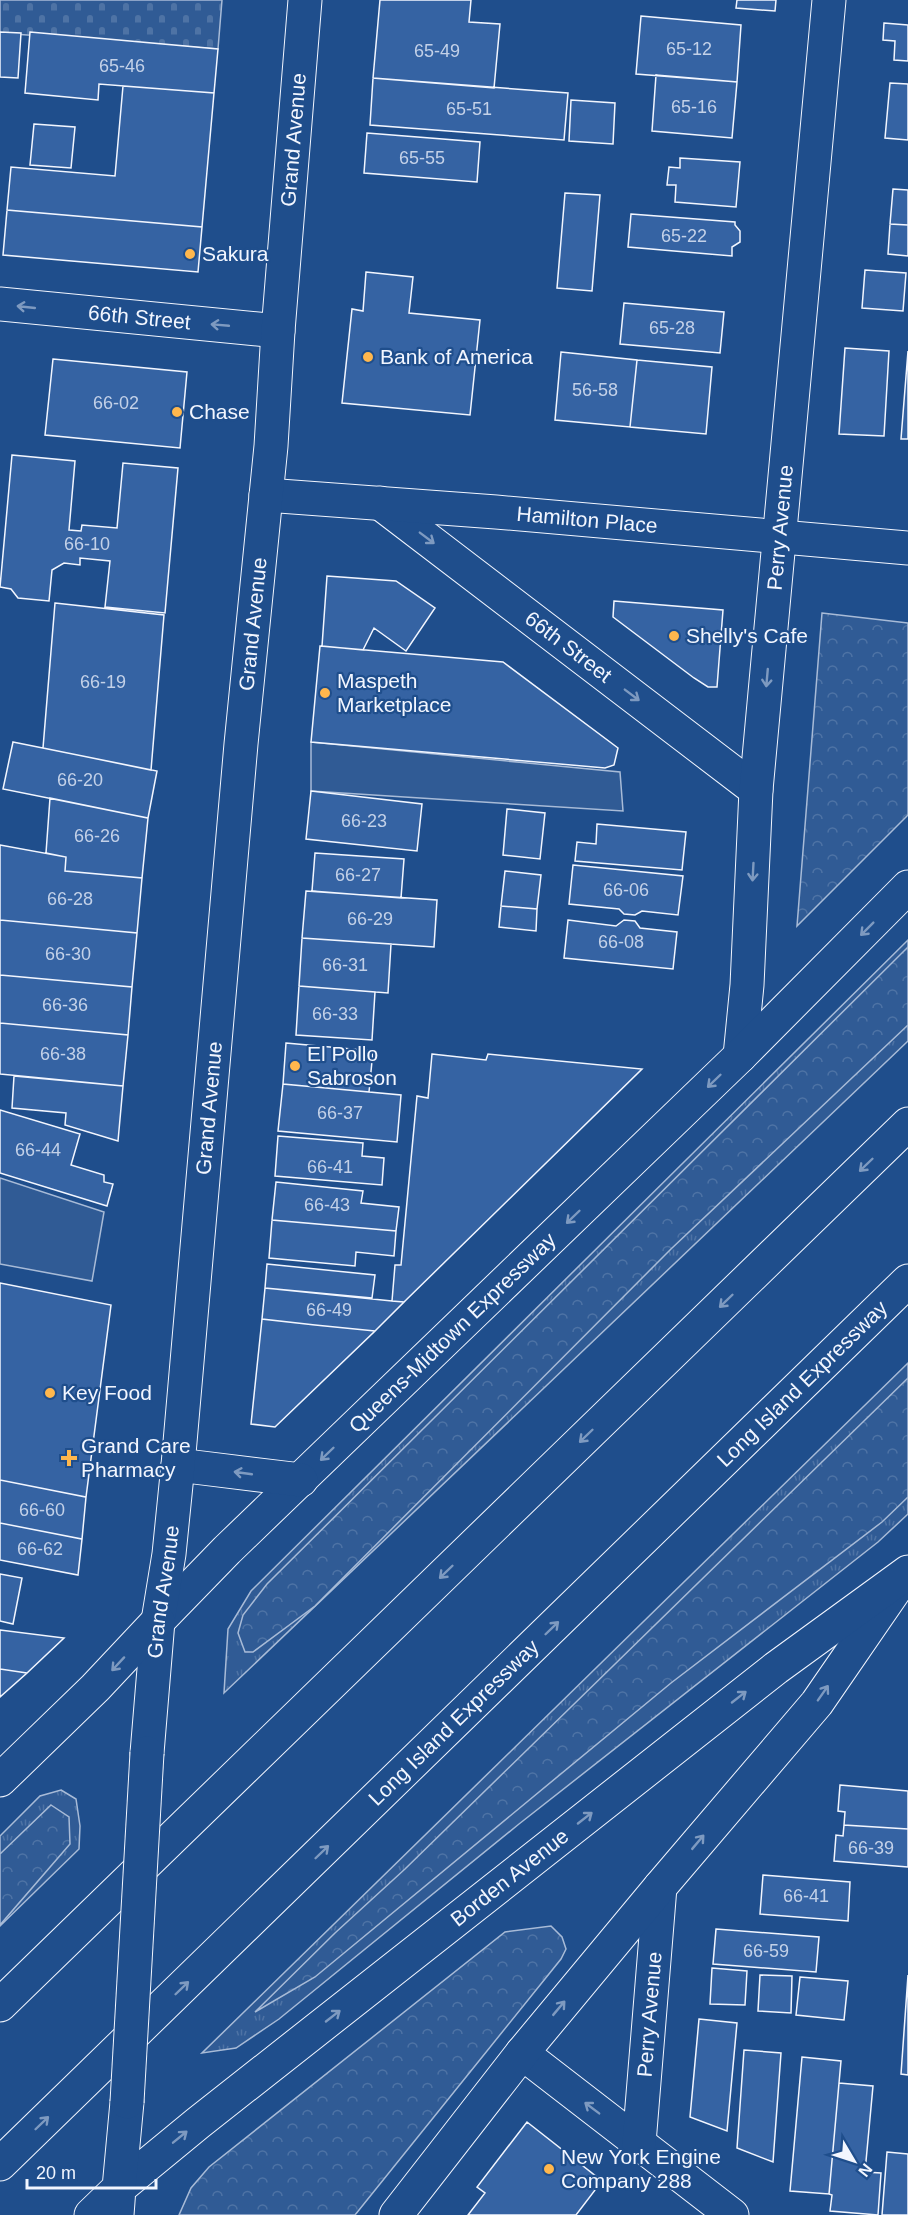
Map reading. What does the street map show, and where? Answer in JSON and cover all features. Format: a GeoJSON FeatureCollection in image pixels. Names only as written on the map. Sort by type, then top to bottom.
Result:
{"type":"FeatureCollection","features":[{"type":"Feature","properties":{"kind":"main road","name":"Grand Avenue"},"geometry":{"type":"LineString","coordinates":[[118,2201],[128,2102],[147,1753],[158,1622],[169,1554],[178,1465],[237,792],[271,446],[305,0]]}},
{"type":"Feature","properties":{"kind":"main road","name":"Perry Avenue"},"geometry":{"type":"LineString","coordinates":[[740,1056],[748,968],[756,790],[829,0]]}},
{"type":"Feature","properties":{"kind":"main road","name":"66th Street"},"geometry":{"type":"LineString","coordinates":[[0,304],[278,331]]}},
{"type":"Feature","properties":{"kind":"main road","name":"Hamilton Place"},"geometry":{"type":"LineString","coordinates":[[266,495],[908,548]]}},
{"type":"Feature","properties":{"kind":"main road","name":"66th Street"},"geometry":{"type":"LineString","coordinates":[[380,503],[756,790]]}},
{"type":"Feature","properties":{"kind":"main road","name":"Queens-Midtown Expressway"},"geometry":{"type":"LineString","coordinates":[[0,1780],[95,1688],[227,1550],[740,1056],[908,887]]}},
{"type":"Feature","properties":{"kind":"main road"},"geometry":{"type":"LineString","coordinates":[[0,2005],[908,1124]]}},
{"type":"Feature","properties":{"kind":"main road","name":"Long Island Expressway"},"geometry":{"type":"LineString","coordinates":[[0,2164],[908,1281]]}},
{"type":"Feature","properties":{"kind":"main road"},"geometry":{"type":"LineString","coordinates":[[178,1465],[301,1480]]}},
{"type":"Feature","properties":{"kind":"main road","name":"Borden Avenue"},"geometry":{"type":"LineString","coordinates":[[396,2215],[522,2054],[660,1887],[817,1703],[907,1574]]}},
{"type":"Feature","properties":{"kind":"main road","name":"Borden Avenue"},"geometry":{"type":"LineString","coordinates":[[118,2201],[198,2123],[776,1668],[907,1574]]}},
{"type":"Feature","properties":{"kind":"main road","name":"Perry Avenue"},"geometry":{"type":"LineString","coordinates":[[639,2143],[660,1887]]}},
{"type":"Feature","properties":{"kind":"main road"},"geometry":{"type":"LineString","coordinates":[[522,2054],[732,2215]]}},
{"type":"Feature","properties":{"kind":"main road"},"geometry":{"type":"LineString","coordinates":[[91,2215],[118,2201]]}},
{"type":"Feature","properties":{"kind":"green space"},"geometry":{"type":"Polygon","coordinates":[[[0,0],[222,0],[218,49],[0,33],[0,0]]]}},
{"type":"Feature","properties":{"kind":"green space"},"geometry":{"type":"Polygon","coordinates":[[[822,613],[908,623],[908,815],[797,926],[822,613]]]}},
{"type":"Feature","properties":{"kind":"green space"},"geometry":{"type":"Polygon","coordinates":[[[908,940],[908,1041],[224,1693],[228,1629],[251,1591],[908,940]]]}},
{"type":"Feature","properties":{"kind":"green space"},"geometry":{"type":"Polygon","coordinates":[[[908,947],[908,1025],[671,1249],[315,1606],[253,1652],[245,1652],[238,1633],[243,1615],[267,1584],[908,947]]]}},
{"type":"Feature","properties":{"kind":"green space"},"geometry":{"type":"Polygon","coordinates":[[[908,1363],[908,1514],[878,1542],[519,1824],[279,2019],[236,2048],[202,2053],[908,1363]]]}},
{"type":"Feature","properties":{"kind":"green space"},"geometry":{"type":"Polygon","coordinates":[[[908,1378],[908,1497],[882,1522],[671,1683],[315,1977],[255,2012],[335,1933],[405,1869],[908,1378]]]}},
{"type":"Feature","properties":{"kind":"green space"},"geometry":{"type":"Polygon","coordinates":[[[61,1790],[76,1799],[80,1826],[79,1849],[0,1926],[0,1836],[40,1796],[61,1790]]]}},
{"type":"Feature","properties":{"kind":"green space"},"geometry":{"type":"Polygon","coordinates":[[[51,1805],[69,1817],[70,1844],[0,1925],[0,1854],[51,1805]]]}},
{"type":"Feature","properties":{"kind":"green space"},"geometry":{"type":"Polygon","coordinates":[[[551,1926],[562,1937],[566,1949],[561,1959],[355,2215],[179,2215],[191,2188],[209,2167],[505,1932],[551,1926]]]}},
{"type":"Feature","properties":{"kind":"shaded area"},"geometry":{"type":"Polygon","coordinates":[[[311,742],[620,772],[623,811],[311,791],[311,742]]]}},
{"type":"Feature","properties":{"kind":"shaded area"},"geometry":{"type":"Polygon","coordinates":[[[0,1178],[104,1212],[92,1281],[0,1264],[0,1178]]]}},
{"type":"Feature","properties":{"kind":"building"},"geometry":{"type":"Polygon","coordinates":[[[380,0],[471,0],[469,22],[500,24],[494,88],[373,78],[380,0]]]}},
{"type":"Feature","properties":{"kind":"building"},"geometry":{"type":"Polygon","coordinates":[[[737,0],[776,0],[775,11],[736,8],[737,0]]]}},
{"type":"Feature","properties":{"kind":"building"},"geometry":{"type":"Polygon","coordinates":[[[641,16],[741,25],[737,82],[636,74],[641,16]]]}},
{"type":"Feature","properties":{"kind":"building"},"geometry":{"type":"Polygon","coordinates":[[[884,23],[908,25],[908,61],[894,60],[895,41],[883,40],[884,23]]]}},
{"type":"Feature","properties":{"kind":"building"},"geometry":{"type":"Polygon","coordinates":[[[0,32],[21,33],[18,78],[0,77],[0,32]]]}},
{"type":"Feature","properties":{"kind":"building"},"geometry":{"type":"Polygon","coordinates":[[[30,32],[218,49],[214,93],[99,84],[98,100],[25,93],[30,32]]]}},
{"type":"Feature","properties":{"kind":"building"},"geometry":{"type":"Polygon","coordinates":[[[656,75],[737,82],[732,138],[652,131],[656,75]]]}},
{"type":"Feature","properties":{"kind":"building"},"geometry":{"type":"Polygon","coordinates":[[[373,78],[568,93],[564,140],[370,125],[373,78]]]}},
{"type":"Feature","properties":{"kind":"building"},"geometry":{"type":"Polygon","coordinates":[[[890,83],[908,84],[908,140],[885,138],[890,83]]]}},
{"type":"Feature","properties":{"kind":"building"},"geometry":{"type":"Polygon","coordinates":[[[123,86],[214,93],[202,227],[7,210],[11,167],[115,176],[123,86]]]}},
{"type":"Feature","properties":{"kind":"building"},"geometry":{"type":"Polygon","coordinates":[[[571,100],[615,103],[613,144],[569,141],[571,100]]]}},
{"type":"Feature","properties":{"kind":"building"},"geometry":{"type":"Polygon","coordinates":[[[34,124],[75,127],[71,168],[30,165],[34,124]]]}},
{"type":"Feature","properties":{"kind":"building"},"geometry":{"type":"Polygon","coordinates":[[[367,133],[480,142],[477,182],[364,173],[367,133]]]}},
{"type":"Feature","properties":{"kind":"building"},"geometry":{"type":"Polygon","coordinates":[[[680,158],[740,162],[736,207],[675,202],[676,185],[667,185],[669,167],[680,168],[680,158]]]}},
{"type":"Feature","properties":{"kind":"building"},"geometry":{"type":"Polygon","coordinates":[[[893,189],[908,190],[908,225],[890,224],[893,189]]]}},
{"type":"Feature","properties":{"kind":"building"},"geometry":{"type":"Polygon","coordinates":[[[565,193],[600,195],[592,291],[557,288],[565,193]]]}},
{"type":"Feature","properties":{"kind":"building"},"geometry":{"type":"Polygon","coordinates":[[[7,210],[202,227],[198,272],[3,255],[7,210]]]}},
{"type":"Feature","properties":{"kind":"building"},"geometry":{"type":"Polygon","coordinates":[[[631,214],[735,222],[740,231],[740,242],[732,247],[732,256],[628,247],[631,214]]]}},
{"type":"Feature","properties":{"kind":"building"},"geometry":{"type":"Polygon","coordinates":[[[890,224],[908,225],[908,256],[888,254],[890,224]]]}},
{"type":"Feature","properties":{"kind":"building"},"geometry":{"type":"Polygon","coordinates":[[[865,270],[906,273],[903,311],[862,308],[865,270]]]}},
{"type":"Feature","properties":{"kind":"building"},"geometry":{"type":"Polygon","coordinates":[[[366,272],[413,277],[409,313],[480,320],[470,415],[342,403],[352,309],[363,311],[366,272]]]}},
{"type":"Feature","properties":{"kind":"building"},"geometry":{"type":"Polygon","coordinates":[[[624,303],[724,312],[720,353],[620,344],[624,303]]]}},
{"type":"Feature","properties":{"kind":"building"},"geometry":{"type":"Polygon","coordinates":[[[845,348],[889,351],[884,436],[839,434],[845,348]]]}},
{"type":"Feature","properties":{"kind":"building"},"geometry":{"type":"Polygon","coordinates":[[[908,351],[908,439],[901,439],[908,351]]]}},
{"type":"Feature","properties":{"kind":"building"},"geometry":{"type":"Polygon","coordinates":[[[561,352],[637,360],[630,427],[555,420],[561,352]]]}},
{"type":"Feature","properties":{"kind":"building"},"geometry":{"type":"Polygon","coordinates":[[[53,359],[187,372],[180,448],[45,435],[53,359]]]}},
{"type":"Feature","properties":{"kind":"building"},"geometry":{"type":"Polygon","coordinates":[[[637,360],[712,367],[706,434],[630,427],[637,360]]]}},
{"type":"Feature","properties":{"kind":"building"},"geometry":{"type":"Polygon","coordinates":[[[12,455],[75,461],[69,530],[81,531],[82,525],[117,528],[123,463],[178,468],[165,613],[105,607],[110,561],[80,558],[80,565],[64,563],[52,570],[49,601],[18,598],[11,589],[0,587],[12,455]]]}},
{"type":"Feature","properties":{"kind":"building"},"geometry":{"type":"Polygon","coordinates":[[[327,576],[396,581],[435,608],[406,651],[374,628],[363,650],[322,646],[327,576]]]}},
{"type":"Feature","properties":{"kind":"building"},"geometry":{"type":"Polygon","coordinates":[[[614,601],[723,610],[717,687],[708,687],[694,678],[613,617],[614,601]]]}},
{"type":"Feature","properties":{"kind":"building"},"geometry":{"type":"Polygon","coordinates":[[[55,603],[164,615],[151,770],[43,748],[55,603]]]}},
{"type":"Feature","properties":{"kind":"building"},"geometry":{"type":"Polygon","coordinates":[[[320,646],[503,662],[618,748],[614,765],[605,768],[311,742],[320,646]]]}},
{"type":"Feature","properties":{"kind":"building"},"geometry":{"type":"Polygon","coordinates":[[[13,742],[157,771],[148,818],[3,789],[13,742]]]}},
{"type":"Feature","properties":{"kind":"building"},"geometry":{"type":"Polygon","coordinates":[[[311,791],[422,804],[417,851],[306,839],[311,791]]]}},
{"type":"Feature","properties":{"kind":"building"},"geometry":{"type":"Polygon","coordinates":[[[50,798],[148,818],[142,878],[65,871],[66,857],[46,853],[50,798]]]}},
{"type":"Feature","properties":{"kind":"building"},"geometry":{"type":"Polygon","coordinates":[[[507,809],[545,813],[540,859],[503,855],[507,809]]]}},
{"type":"Feature","properties":{"kind":"building"},"geometry":{"type":"Polygon","coordinates":[[[597,824],[686,832],[682,870],[575,861],[577,842],[596,844],[597,824]]]}},
{"type":"Feature","properties":{"kind":"building"},"geometry":{"type":"Polygon","coordinates":[[[0,845],[66,857],[65,871],[142,878],[137,933],[0,920],[0,845]]]}},
{"type":"Feature","properties":{"kind":"building"},"geometry":{"type":"Polygon","coordinates":[[[315,853],[404,859],[401,898],[312,891],[315,853]]]}},
{"type":"Feature","properties":{"kind":"building"},"geometry":{"type":"Polygon","coordinates":[[[573,865],[683,876],[678,915],[642,911],[635,915],[624,914],[619,909],[569,904],[573,865]]]}},
{"type":"Feature","properties":{"kind":"building"},"geometry":{"type":"Polygon","coordinates":[[[505,871],[541,875],[537,909],[501,906],[505,871]]]}},
{"type":"Feature","properties":{"kind":"building"},"geometry":{"type":"Polygon","coordinates":[[[306,891],[437,900],[434,947],[302,938],[306,891]]]}},
{"type":"Feature","properties":{"kind":"building"},"geometry":{"type":"Polygon","coordinates":[[[501,906],[537,909],[536,931],[499,927],[501,906]]]}},
{"type":"Feature","properties":{"kind":"building"},"geometry":{"type":"Polygon","coordinates":[[[0,920],[137,933],[132,987],[0,975],[0,920]]]}},
{"type":"Feature","properties":{"kind":"building"},"geometry":{"type":"Polygon","coordinates":[[[568,920],[616,926],[624,920],[635,921],[640,928],[677,932],[673,969],[564,958],[568,920]]]}},
{"type":"Feature","properties":{"kind":"building"},"geometry":{"type":"Polygon","coordinates":[[[302,938],[391,944],[388,993],[299,986],[302,938]]]}},
{"type":"Feature","properties":{"kind":"building"},"geometry":{"type":"Polygon","coordinates":[[[0,975],[132,987],[128,1035],[0,1023],[0,975]]]}},
{"type":"Feature","properties":{"kind":"building"},"geometry":{"type":"Polygon","coordinates":[[[299,986],[375,992],[372,1040],[296,1035],[299,986]]]}},
{"type":"Feature","properties":{"kind":"building"},"geometry":{"type":"Polygon","coordinates":[[[0,1023],[128,1035],[123,1086],[0,1074],[0,1023]]]}},
{"type":"Feature","properties":{"kind":"building"},"geometry":{"type":"Polygon","coordinates":[[[286,1043],[373,1051],[369,1092],[283,1084],[286,1043]]]}},
{"type":"Feature","properties":{"kind":"building"},"geometry":{"type":"Polygon","coordinates":[[[432,1054],[486,1060],[488,1054],[642,1069],[404,1302],[392,1301],[395,1265],[401,1265],[417,1096],[428,1098],[432,1054]]]}},
{"type":"Feature","properties":{"kind":"building"},"geometry":{"type":"Polygon","coordinates":[[[14,1076],[123,1086],[118,1141],[65,1125],[66,1113],[12,1108],[14,1076]]]}},
{"type":"Feature","properties":{"kind":"building"},"geometry":{"type":"Polygon","coordinates":[[[283,1084],[401,1095],[397,1142],[278,1131],[283,1084]]]}},
{"type":"Feature","properties":{"kind":"building"},"geometry":{"type":"Polygon","coordinates":[[[0,1110],[80,1134],[71,1165],[104,1175],[104,1182],[113,1184],[107,1206],[0,1173],[0,1110]]]}},
{"type":"Feature","properties":{"kind":"building"},"geometry":{"type":"Polygon","coordinates":[[[278,1136],[363,1143],[362,1156],[384,1158],[382,1185],[275,1176],[278,1136]]]}},
{"type":"Feature","properties":{"kind":"building"},"geometry":{"type":"Polygon","coordinates":[[[276,1182],[363,1191],[361,1203],[399,1207],[396,1231],[272,1220],[276,1182]]]}},
{"type":"Feature","properties":{"kind":"building"},"geometry":{"type":"Polygon","coordinates":[[[272,1220],[396,1231],[394,1256],[356,1252],[355,1266],[269,1258],[272,1220]]]}},
{"type":"Feature","properties":{"kind":"building"},"geometry":{"type":"Polygon","coordinates":[[[267,1264],[375,1275],[372,1298],[265,1288],[267,1264]]]}},
{"type":"Feature","properties":{"kind":"building","name":"Key Food"},"geometry":{"type":"Polygon","coordinates":[[[0,1283],[111,1305],[86,1497],[0,1480],[0,1283]]]}},
{"type":"Feature","properties":{"kind":"building"},"geometry":{"type":"Polygon","coordinates":[[[265,1288],[404,1302],[375,1331],[315,1325],[262,1319],[265,1288]]]}},
{"type":"Feature","properties":{"kind":"building"},"geometry":{"type":"Polygon","coordinates":[[[262,1319],[375,1331],[275,1427],[251,1424],[262,1319]]]}},
{"type":"Feature","properties":{"kind":"building"},"geometry":{"type":"Polygon","coordinates":[[[0,1480],[86,1497],[82,1539],[0,1523],[0,1480]]]}},
{"type":"Feature","properties":{"kind":"building"},"geometry":{"type":"Polygon","coordinates":[[[0,1523],[82,1539],[78,1575],[0,1560],[0,1523]]]}},
{"type":"Feature","properties":{"kind":"building"},"geometry":{"type":"Polygon","coordinates":[[[0,1574],[22,1578],[13,1624],[0,1621],[0,1574]]]}},
{"type":"Feature","properties":{"kind":"building"},"geometry":{"type":"Polygon","coordinates":[[[0,1630],[64,1638],[27,1673],[0,1669],[0,1630]]]}},
{"type":"Feature","properties":{"kind":"building"},"geometry":{"type":"Polygon","coordinates":[[[0,1669],[27,1673],[0,1697],[0,1669]]]}},
{"type":"Feature","properties":{"kind":"building"},"geometry":{"type":"Polygon","coordinates":[[[840,1785],[908,1791],[908,1829],[844,1825],[845,1812],[838,1811],[840,1785]]]}},
{"type":"Feature","properties":{"kind":"building"},"geometry":{"type":"Polygon","coordinates":[[[844,1825],[908,1829],[908,1867],[834,1861],[836,1835],[843,1836],[844,1825]]]}},
{"type":"Feature","properties":{"kind":"building"},"geometry":{"type":"Polygon","coordinates":[[[763,1875],[850,1882],[848,1921],[760,1914],[763,1875]]]}},
{"type":"Feature","properties":{"kind":"building"},"geometry":{"type":"Polygon","coordinates":[[[716,1929],[819,1937],[816,1972],[713,1964],[716,1929]]]}},
{"type":"Feature","properties":{"kind":"building"},"geometry":{"type":"Polygon","coordinates":[[[712,1968],[747,1971],[745,2005],[710,2004],[712,1968]]]}},
{"type":"Feature","properties":{"kind":"building"},"geometry":{"type":"Polygon","coordinates":[[[760,1975],[792,1976],[791,2013],[758,2011],[760,1975]]]}},
{"type":"Feature","properties":{"kind":"building"},"geometry":{"type":"Polygon","coordinates":[[[908,1975],[908,2075],[901,2074],[908,1975]]]}},
{"type":"Feature","properties":{"kind":"building"},"geometry":{"type":"Polygon","coordinates":[[[800,1977],[848,1981],[844,2020],[796,2015],[800,1977]]]}},
{"type":"Feature","properties":{"kind":"building"},"geometry":{"type":"Polygon","coordinates":[[[699,2019],[737,2023],[727,2131],[690,2117],[699,2019]]]}},
{"type":"Feature","properties":{"kind":"building"},"geometry":{"type":"Polygon","coordinates":[[[744,2050],[781,2053],[773,2162],[737,2148],[744,2050]]]}},
{"type":"Feature","properties":{"kind":"building"},"geometry":{"type":"Polygon","coordinates":[[[802,2057],[841,2061],[829,2194],[790,2191],[802,2057]]]}},
{"type":"Feature","properties":{"kind":"building"},"geometry":{"type":"Polygon","coordinates":[[[839,2083],[873,2086],[865,2172],[881,2173],[878,2215],[830,2211],[832,2195],[829,2194],[839,2083]]]}},
{"type":"Feature","properties":{"kind":"building"},"geometry":{"type":"Polygon","coordinates":[[[527,2122],[602,2181],[576,2215],[468,2215],[485,2193],[477,2187],[527,2122]]]}},
{"type":"Feature","properties":{"kind":"building"},"geometry":{"type":"Polygon","coordinates":[[[887,2152],[908,2154],[908,2215],[882,2215],[887,2152]]]}},
{"type":"Feature","properties":{"kind":"place","name":"Sakura"},"geometry":{"type":"Point","coordinates":[190,254]}},
{"type":"Feature","properties":{"kind":"place","name":"Bank of America"},"geometry":{"type":"Point","coordinates":[368,357]}},
{"type":"Feature","properties":{"kind":"place","name":"Chase"},"geometry":{"type":"Point","coordinates":[177,412]}},
{"type":"Feature","properties":{"kind":"place","name":"Shelly's Cafe"},"geometry":{"type":"Point","coordinates":[674,636]}},
{"type":"Feature","properties":{"kind":"place","name":"Maspeth Marketplace"},"geometry":{"type":"Point","coordinates":[325,693]}},
{"type":"Feature","properties":{"kind":"place","name":"El Pollo Sabroson"},"geometry":{"type":"Point","coordinates":[295,1066]}},
{"type":"Feature","properties":{"kind":"place","name":"Key Food"},"geometry":{"type":"Point","coordinates":[50,1393]}},
{"type":"Feature","properties":{"kind":"place","name":"Grand Care Pharmacy"},"geometry":{"type":"Point","coordinates":[69,1458]}},
{"type":"Feature","properties":{"kind":"place","name":"New York Engine Company 288"},"geometry":{"type":"Point","coordinates":[549,2169]}}]}
